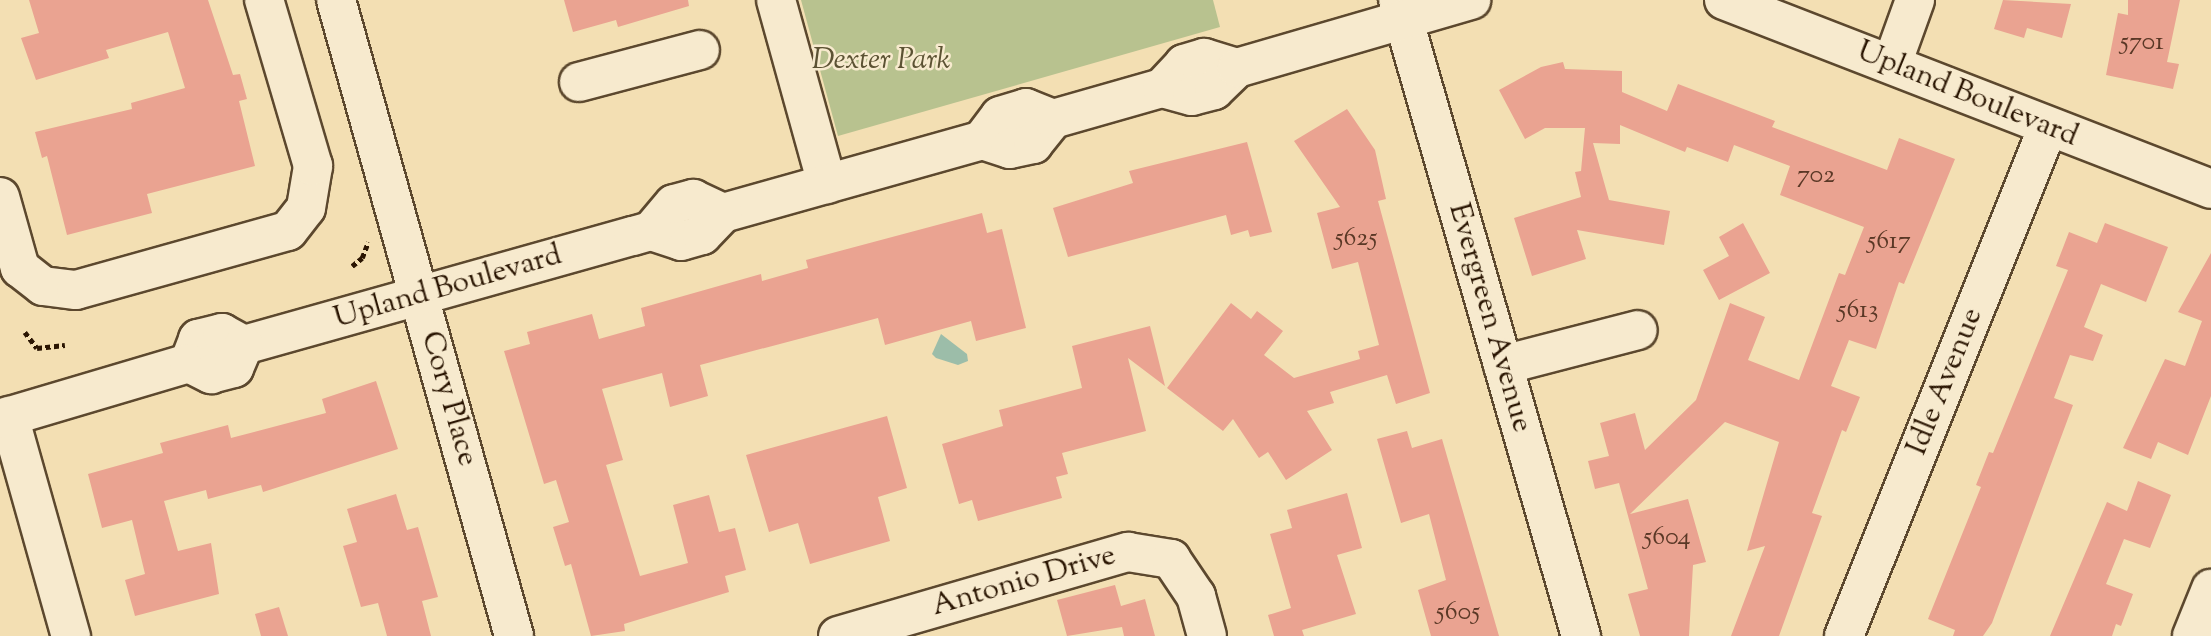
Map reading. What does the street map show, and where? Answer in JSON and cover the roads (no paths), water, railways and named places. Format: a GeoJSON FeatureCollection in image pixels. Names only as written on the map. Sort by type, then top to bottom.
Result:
{"type":"FeatureCollection","features":[{"type":"Feature","properties":{"kind":"street"},"geometry":{"type":"LineString","coordinates":[[0,197],[20,268],[43,286],[65,289],[76,290],[288,231],[306,208],[313,166],[264,0]]}},
{"type":"Feature","properties":{"kind":"street","name":"Cory Place"},"geometry":{"type":"LineString","coordinates":[[336,0],[514,636]]}},
{"type":"Feature","properties":{"kind":"street"},"geometry":{"type":"LineString","coordinates":[[776,0],[827,184]]}},
{"type":"Feature","properties":{"kind":"street","name":"Upland Boulevard"},"geometry":{"type":"LineString","coordinates":[[5,418],[189,363],[198,339],[222,332],[244,345],[651,231],[681,241],[702,235],[723,213],[982,140],[1010,149],[1033,144],[1053,119],[1163,88],[1184,64],[1204,58],[1237,68],[1401,10],[1471,0]]}},
{"type":"Feature","properties":{"kind":"street","name":"Upland Boulevard"},"geometry":{"type":"LineString","coordinates":[[1724,0],[2048,127],[2208,179]]}},
{"type":"Feature","properties":{"kind":"street"},"geometry":{"type":"LineString","coordinates":[[1892,64],[1915,0]]}},
{"type":"Feature","properties":{"kind":"street","name":"Evergreen Avenue"},"geometry":{"type":"LineString","coordinates":[[1401,10],[1581,636]]}},
{"type":"Feature","properties":{"kind":"street"},"geometry":{"type":"LineString","coordinates":[[579,82],[700,50]]}},
{"type":"Feature","properties":{"kind":"street","name":"Idle Avenue"},"geometry":{"type":"LineString","coordinates":[[1844,636],[2048,127]]}},
{"type":"Feature","properties":{"kind":"street"},"geometry":{"type":"LineString","coordinates":[[1503,365],[1638,330]]}},
{"type":"Feature","properties":{"kind":"street"},"geometry":{"type":"LineString","coordinates":[[5,418],[71,636]]}},
{"type":"Feature","properties":{"kind":"street","name":"Antonio Drive"},"geometry":{"type":"LineString","coordinates":[[854,634],[1128,552],[1171,559],[1196,596],[1206,636]]}},
{"type":"Feature","properties":{"kind":"street"},"geometry":{"type":"LineString","coordinates":[[2192,636],[2211,589]]}},
{"type":"Feature","properties":{"kind":"park label","name":"Dexter Park"},"geometry":{"type":"Point","coordinates":[881,61]}}]}
